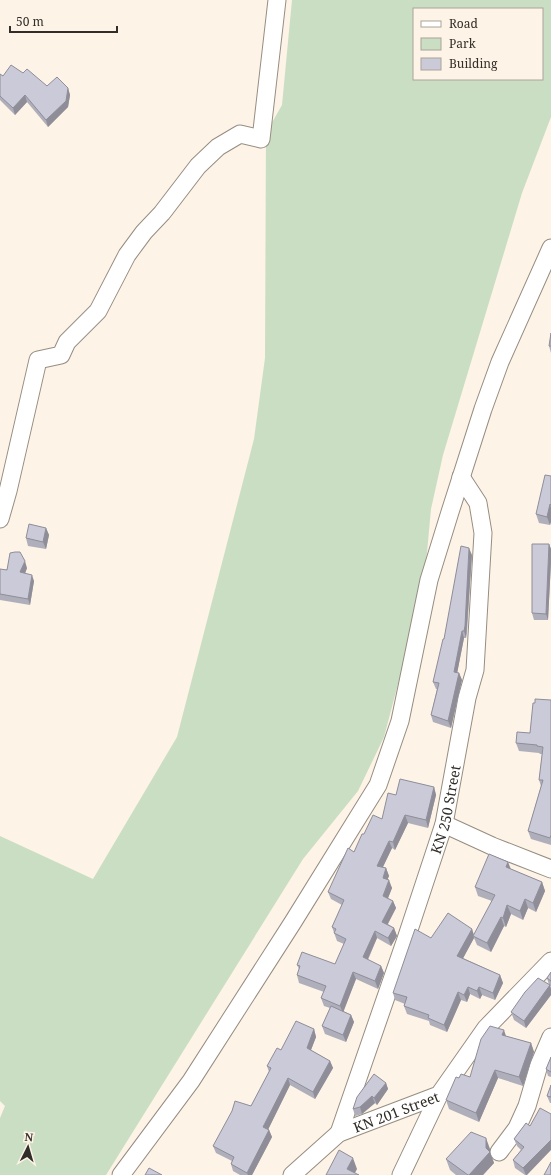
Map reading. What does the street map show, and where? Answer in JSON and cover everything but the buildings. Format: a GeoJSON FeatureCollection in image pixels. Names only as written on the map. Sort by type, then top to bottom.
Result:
{"type":"FeatureCollection","features":[{"type":"Feature","properties":{"kind":"street"},"geometry":{"type":"LineString","coordinates":[[0,519],[8,491],[38,360],[61,355],[67,342],[98,311],[127,255],[198,166],[218,147],[240,134],[261,139],[277,0]]}},
{"type":"Feature","properties":{"kind":"street"},"geometry":{"type":"LineString","coordinates":[[121,1175],[191,1082],[378,785],[400,721],[430,580],[483,408],[500,362],[551,248]]}},
{"type":"Feature","properties":{"kind":"street","name":"KN 250 Street"},"geometry":{"type":"LineString","coordinates":[[339,1132],[444,824],[467,698],[475,670],[483,533],[478,502],[461,477]]}},
{"type":"Feature","properties":{"kind":"street"},"geometry":{"type":"LineString","coordinates":[[444,824],[492,846],[551,869]]}},
{"type":"Feature","properties":{"kind":"street","name":"KN 201 Street"},"geometry":{"type":"LineString","coordinates":[[292,1175],[339,1132],[439,1095],[486,1028],[551,961]]}},
{"type":"Feature","properties":{"kind":"street"},"geometry":{"type":"LineString","coordinates":[[499,1152],[517,1128],[527,1106],[539,1065],[551,1037]]}},
{"type":"Feature","properties":{"kind":"street"},"geometry":{"type":"LineString","coordinates":[[401,1175],[439,1095]]}},
{"type":"Feature","properties":{"kind":"green space"},"geometry":{"type":"Polygon","coordinates":[[[292,0],[551,0],[551,117],[522,193],[443,455],[431,509],[424,585],[384,737],[358,791],[303,859],[106,1175],[0,1175],[0,1118],[5,1106],[0,1101],[0,836],[93,879],[177,737],[254,439],[265,358],[266,133],[282,105],[292,0]]]}}]}
